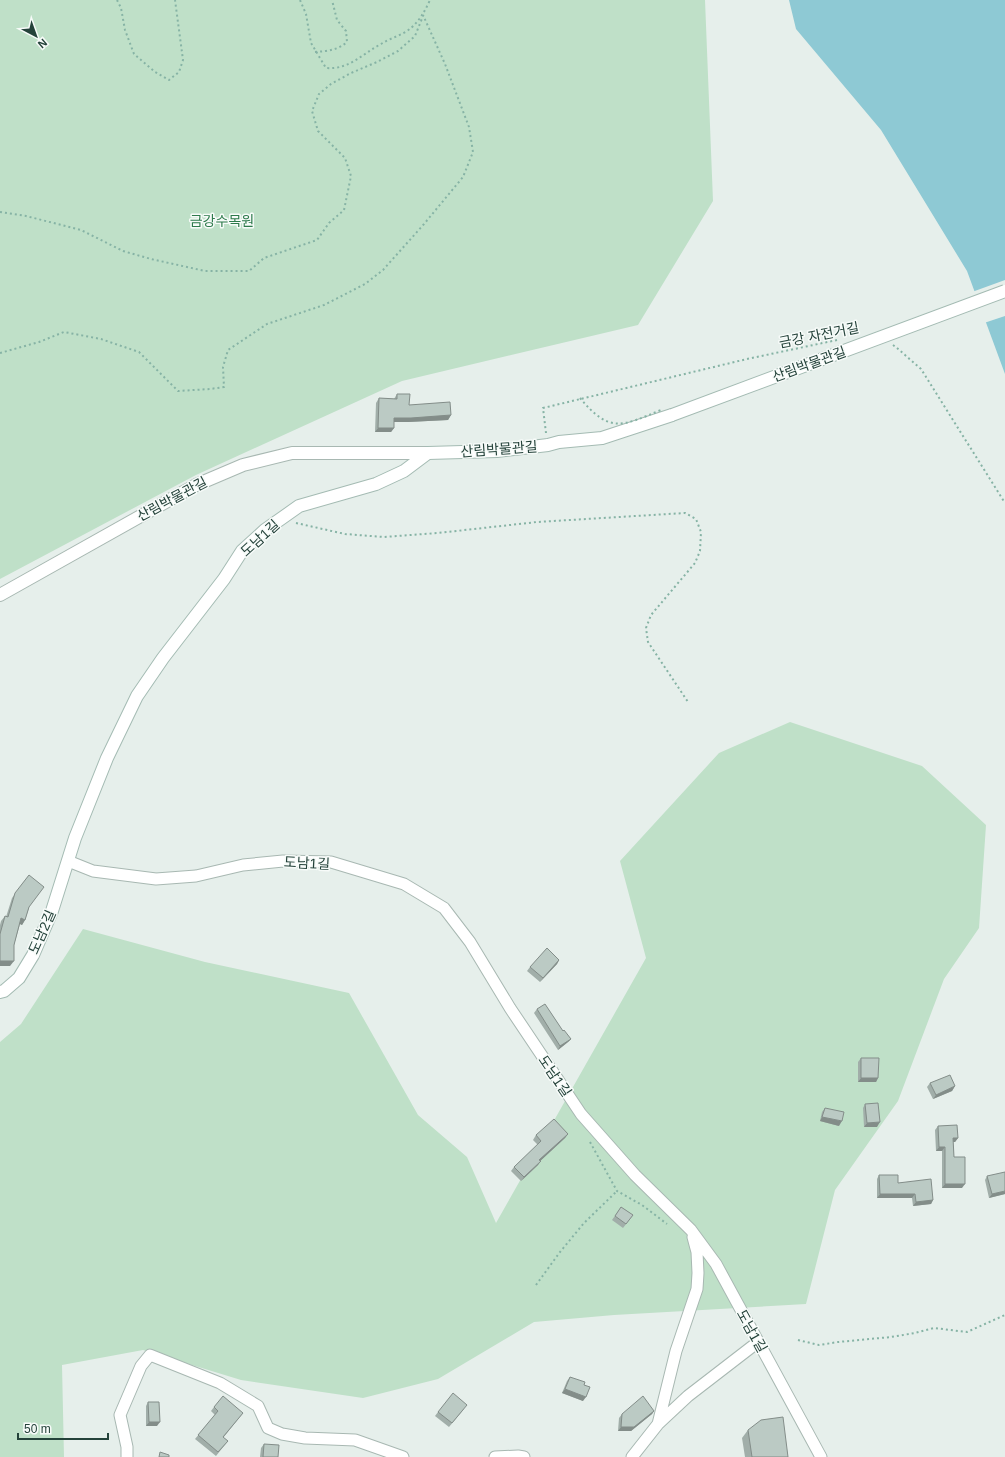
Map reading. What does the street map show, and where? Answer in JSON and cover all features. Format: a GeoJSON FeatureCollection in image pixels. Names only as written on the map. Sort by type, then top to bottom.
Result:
{"type":"FeatureCollection","features":[{"type":"Feature","properties":{"kind":"main road","name":"산림박물관길"},"geometry":{"type":"LineString","coordinates":[[0,596],[196,485],[243,465],[292,453],[428,453],[497,451],[548,445],[559,442],[602,438],[672,415],[1005,291]]}},
{"type":"Feature","properties":{"kind":"main road","name":"도남1길"},"geometry":{"type":"LineString","coordinates":[[68,861],[75,838],[107,758],[137,696],[163,658],[211,596],[242,551],[265,530],[299,506],[376,484],[404,470],[428,453]]}},
{"type":"Feature","properties":{"kind":"main road","name":"도남2길"},"geometry":{"type":"LineString","coordinates":[[0,992],[19,978],[33,955],[52,911],[68,861]]}},
{"type":"Feature","properties":{"kind":"street","name":"도남1길"},"geometry":{"type":"LineString","coordinates":[[68,861],[93,871],[156,879],[196,876],[244,865],[283,861],[331,862],[404,884],[444,908],[470,942],[510,1008],[581,1114],[635,1175],[691,1230],[716,1264],[821,1457]]}},
{"type":"Feature","properties":{"kind":"street"},"geometry":{"type":"LineString","coordinates":[[658,1424],[676,1351],[697,1289],[697,1252],[691,1230]]}},
{"type":"Feature","properties":{"kind":"street"},"geometry":{"type":"LineString","coordinates":[[632,1457],[658,1424],[688,1396],[758,1342]]}},
{"type":"Feature","properties":{"kind":"street"},"geometry":{"type":"LineString","coordinates":[[127,1457],[127,1447],[120,1416],[141,1366],[150,1355],[220,1383],[258,1406],[268,1428],[282,1434],[305,1438],[355,1440],[403,1457]]}},
{"type":"Feature","properties":{"kind":"street"},"geometry":{"type":"LineString","coordinates":[[495,1457],[524,1457]]}},
{"type":"Feature","properties":{"kind":"path"},"geometry":{"type":"LineString","coordinates":[[117,0],[121,8],[125,30],[134,54],[155,72],[170,80],[179,72],[183,60],[175,0]]}},
{"type":"Feature","properties":{"kind":"path"},"geometry":{"type":"LineString","coordinates":[[300,0],[306,14],[311,44],[326,68],[337,69],[359,59],[380,44],[410,29],[423,14]]}},
{"type":"Feature","properties":{"kind":"path"},"geometry":{"type":"LineString","coordinates":[[316,52],[341,48],[347,42],[346,31],[337,20],[332,0]]}},
{"type":"Feature","properties":{"kind":"path"},"geometry":{"type":"LineString","coordinates":[[0,212],[26,216],[81,230],[123,251],[151,259],[206,271],[249,272],[264,258],[317,240],[329,223],[344,210],[351,176],[345,158],[318,131],[312,111],[319,94],[331,84],[351,73],[398,51],[415,36],[430,0]]}},
{"type":"Feature","properties":{"kind":"path"},"geometry":{"type":"LineString","coordinates":[[0,353],[39,342],[64,332],[101,339],[140,352],[178,391],[224,387],[223,367],[228,350],[267,324],[324,305],[365,284],[383,270],[463,177],[473,152],[469,127],[445,64],[423,14]]}},
{"type":"Feature","properties":{"kind":"path","name":"금강 자전거길"},"geometry":{"type":"LineString","coordinates":[[547,440],[543,408],[747,359],[838,340]]}},
{"type":"Feature","properties":{"kind":"path"},"geometry":{"type":"LineString","coordinates":[[890,344],[897,348],[920,369],[1005,503]]}},
{"type":"Feature","properties":{"kind":"path"},"geometry":{"type":"LineString","coordinates":[[281,519],[345,534],[384,537],[537,522],[685,513],[696,519],[701,532],[700,551],[695,563],[651,615],[646,628],[648,642],[688,702]]}},
{"type":"Feature","properties":{"kind":"path"},"geometry":{"type":"LineString","coordinates":[[536,1285],[560,1252],[584,1223],[617,1191]]}},
{"type":"Feature","properties":{"kind":"path"},"geometry":{"type":"LineString","coordinates":[[798,1340],[819,1345],[891,1337],[934,1328],[967,1332],[1005,1315]]}},
{"type":"Feature","properties":{"kind":"green space","name":"금강수목원"},"geometry":{"type":"Polygon","coordinates":[[[0,0],[705,0],[713,201],[638,325],[402,381],[196,475],[0,579],[0,0]]]}},
{"type":"Feature","properties":{"kind":"green space"},"geometry":{"type":"Polygon","coordinates":[[[790,722],[922,766],[986,825],[979,928],[944,979],[898,1101],[835,1190],[806,1304],[614,1315],[534,1322],[438,1379],[363,1398],[241,1380],[143,1350],[62,1365],[64,1457],[0,1457],[0,1042],[21,1024],[83,929],[205,962],[349,993],[418,1115],[467,1157],[496,1223],[646,958],[620,861],[719,753],[790,722]]]}},
{"type":"Feature","properties":{"kind":"water"},"geometry":{"type":"Polygon","coordinates":[[[789,0],[1005,0],[1005,374],[967,271],[881,130],[796,29],[789,0]]]}},
{"type":"Feature","properties":{"kind":"pier"},"geometry":{"type":"Polygon","coordinates":[[[1005,280],[1005,316],[984,323],[972,292],[1005,280]]]}},
{"type":"Feature","properties":{"kind":"building"},"geometry":{"type":"Polygon","coordinates":[[[397,394],[410,394],[409,405],[450,402],[451,415],[394,418],[394,428],[378,428],[379,398],[397,399],[397,394]]]}},
{"type":"Feature","properties":{"kind":"building"},"geometry":{"type":"Polygon","coordinates":[[[29,875],[44,887],[29,907],[25,920],[21,918],[14,945],[14,961],[0,961],[0,934],[5,916],[8,917],[15,893],[29,875]]]}},
{"type":"Feature","properties":{"kind":"building"},"geometry":{"type":"Polygon","coordinates":[[[547,948],[559,960],[543,978],[530,967],[547,948]]]}},
{"type":"Feature","properties":{"kind":"building"},"geometry":{"type":"Polygon","coordinates":[[[545,1004],[563,1031],[564,1030],[571,1039],[560,1046],[537,1009],[545,1004]]]}},
{"type":"Feature","properties":{"kind":"building"},"geometry":{"type":"Polygon","coordinates":[[[861,1058],[879,1058],[878,1078],[861,1078],[861,1058]]]}},
{"type":"Feature","properties":{"kind":"building"},"geometry":{"type":"Polygon","coordinates":[[[950,1075],[955,1086],[936,1095],[930,1083],[950,1075]]]}},
{"type":"Feature","properties":{"kind":"building"},"geometry":{"type":"Polygon","coordinates":[[[878,1103],[880,1122],[867,1123],[865,1104],[878,1103]]]}},
{"type":"Feature","properties":{"kind":"building"},"geometry":{"type":"Polygon","coordinates":[[[825,1108],[844,1112],[842,1121],[822,1117],[825,1108]]]}},
{"type":"Feature","properties":{"kind":"building"},"geometry":{"type":"Polygon","coordinates":[[[554,1119],[568,1134],[539,1160],[541,1161],[524,1177],[514,1167],[541,1141],[536,1135],[554,1119]]]}},
{"type":"Feature","properties":{"kind":"building"},"geometry":{"type":"Polygon","coordinates":[[[957,1125],[958,1138],[953,1138],[954,1157],[965,1157],[965,1184],[945,1184],[945,1147],[939,1147],[938,1126],[957,1125]]]}},
{"type":"Feature","properties":{"kind":"building"},"geometry":{"type":"Polygon","coordinates":[[[1005,1172],[1005,1191],[992,1194],[987,1176],[1005,1172]]]}},
{"type":"Feature","properties":{"kind":"building"},"geometry":{"type":"Polygon","coordinates":[[[879,1175],[898,1175],[898,1183],[931,1179],[933,1200],[916,1202],[915,1194],[880,1194],[879,1175]]]}},
{"type":"Feature","properties":{"kind":"building"},"geometry":{"type":"Polygon","coordinates":[[[621,1207],[633,1215],[626,1224],[615,1216],[621,1207]]]}},
{"type":"Feature","properties":{"kind":"building"},"geometry":{"type":"Polygon","coordinates":[[[570,1377],[585,1382],[584,1385],[590,1387],[586,1397],[565,1389],[570,1377]]]}},
{"type":"Feature","properties":{"kind":"building"},"geometry":{"type":"Polygon","coordinates":[[[453,1393],[467,1405],[452,1423],[438,1412],[453,1393]]]}},
{"type":"Feature","properties":{"kind":"building"},"geometry":{"type":"Polygon","coordinates":[[[223,1396],[243,1413],[223,1437],[228,1441],[218,1452],[198,1435],[218,1411],[214,1407],[223,1396]]]}},
{"type":"Feature","properties":{"kind":"building"},"geometry":{"type":"Polygon","coordinates":[[[643,1396],[654,1411],[634,1427],[621,1427],[622,1414],[643,1396]]]}},
{"type":"Feature","properties":{"kind":"building"},"geometry":{"type":"Polygon","coordinates":[[[148,1402],[159,1402],[160,1422],[149,1422],[148,1402]]]}},
{"type":"Feature","properties":{"kind":"building"},"geometry":{"type":"Polygon","coordinates":[[[783,1417],[788,1457],[752,1457],[748,1430],[761,1420],[783,1417]]]}},
{"type":"Feature","properties":{"kind":"building"},"geometry":{"type":"Polygon","coordinates":[[[264,1444],[279,1445],[278,1457],[263,1457],[264,1444]]]}},
{"type":"Feature","properties":{"kind":"building"},"geometry":{"type":"Polygon","coordinates":[[[160,1452],[169,1455],[169,1457],[159,1457],[160,1452]]]}}]}
